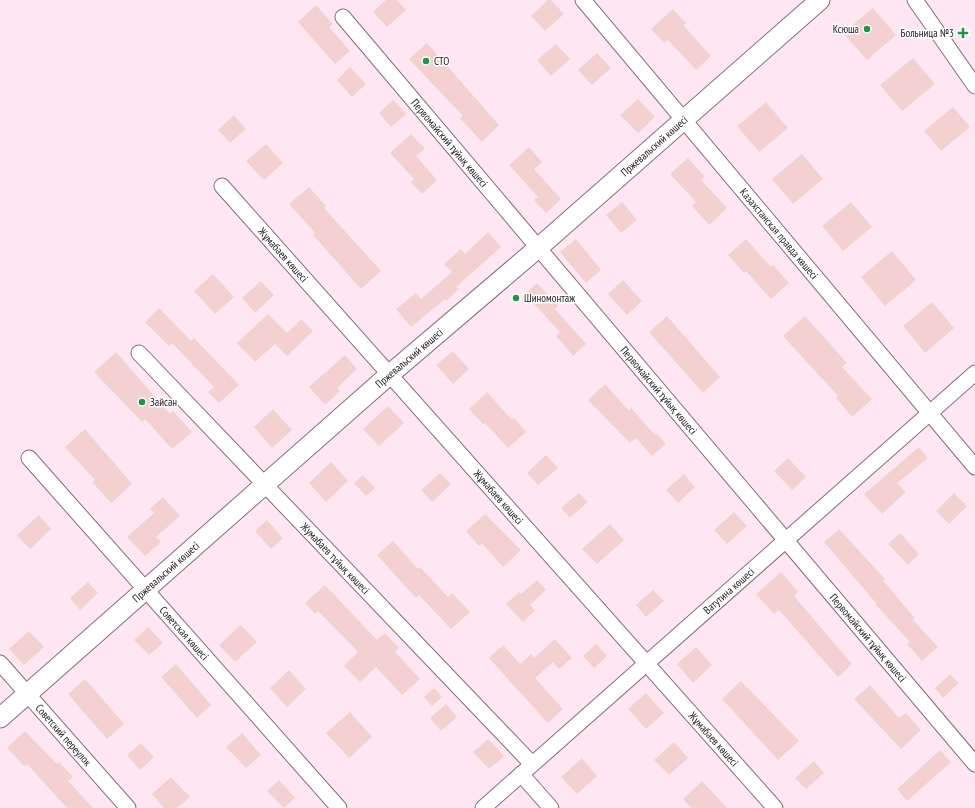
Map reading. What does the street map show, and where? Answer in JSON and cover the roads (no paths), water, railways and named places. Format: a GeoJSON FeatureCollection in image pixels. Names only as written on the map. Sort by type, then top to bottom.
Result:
{"type":"FeatureCollection","features":[{"type":"Feature","properties":{"kind":"street","name":"Казахстанская правда көшесі"},"geometry":{"type":"LineString","coordinates":[[583,0],[975,467]]}},
{"type":"Feature","properties":{"kind":"street"},"geometry":{"type":"LineString","coordinates":[[915,0],[975,86]]}},
{"type":"Feature","properties":{"kind":"street","name":"Пржевальский көшесі"},"geometry":{"type":"LineString","coordinates":[[0,718],[146,591],[264,484],[389,374],[538,248],[684,120],[813,2]]}},
{"type":"Feature","properties":{"kind":"street","name":"Первомайский тұйық көшесі"},"geometry":{"type":"LineString","coordinates":[[343,17],[975,764]]}},
{"type":"Feature","properties":{"kind":"street","name":"Жұмабаев көшесі"},"geometry":{"type":"LineString","coordinates":[[222,186],[775,808]]}},
{"type":"Feature","properties":{"kind":"street","name":"Жумабаев тұйық көшесі"},"geometry":{"type":"LineString","coordinates":[[139,353],[264,484],[526,769],[551,808]]}},
{"type":"Feature","properties":{"kind":"street","name":"Ватутина көшесі"},"geometry":{"type":"LineString","coordinates":[[483,808],[975,373]]}},
{"type":"Feature","properties":{"kind":"street","name":"Советская көшесі"},"geometry":{"type":"LineString","coordinates":[[29,458],[339,808]]}},
{"type":"Feature","properties":{"kind":"street","name":"Советский переулок"},"geometry":{"type":"LineString","coordinates":[[0,663],[128,808]]}},
{"type":"Feature","properties":{"kind":"place","name":"Ксюша"},"geometry":{"type":"Point","coordinates":[867,29]}},
{"type":"Feature","properties":{"kind":"place","name":"Больница №3"},"geometry":{"type":"Point","coordinates":[963,33]}},
{"type":"Feature","properties":{"kind":"place","name":"СТО"},"geometry":{"type":"Point","coordinates":[426,61]}},
{"type":"Feature","properties":{"kind":"place","name":"Шиномонтаж"},"geometry":{"type":"Point","coordinates":[516,298]}},
{"type":"Feature","properties":{"kind":"place","name":"Зайсан"},"geometry":{"type":"Point","coordinates":[142,402]}}]}
